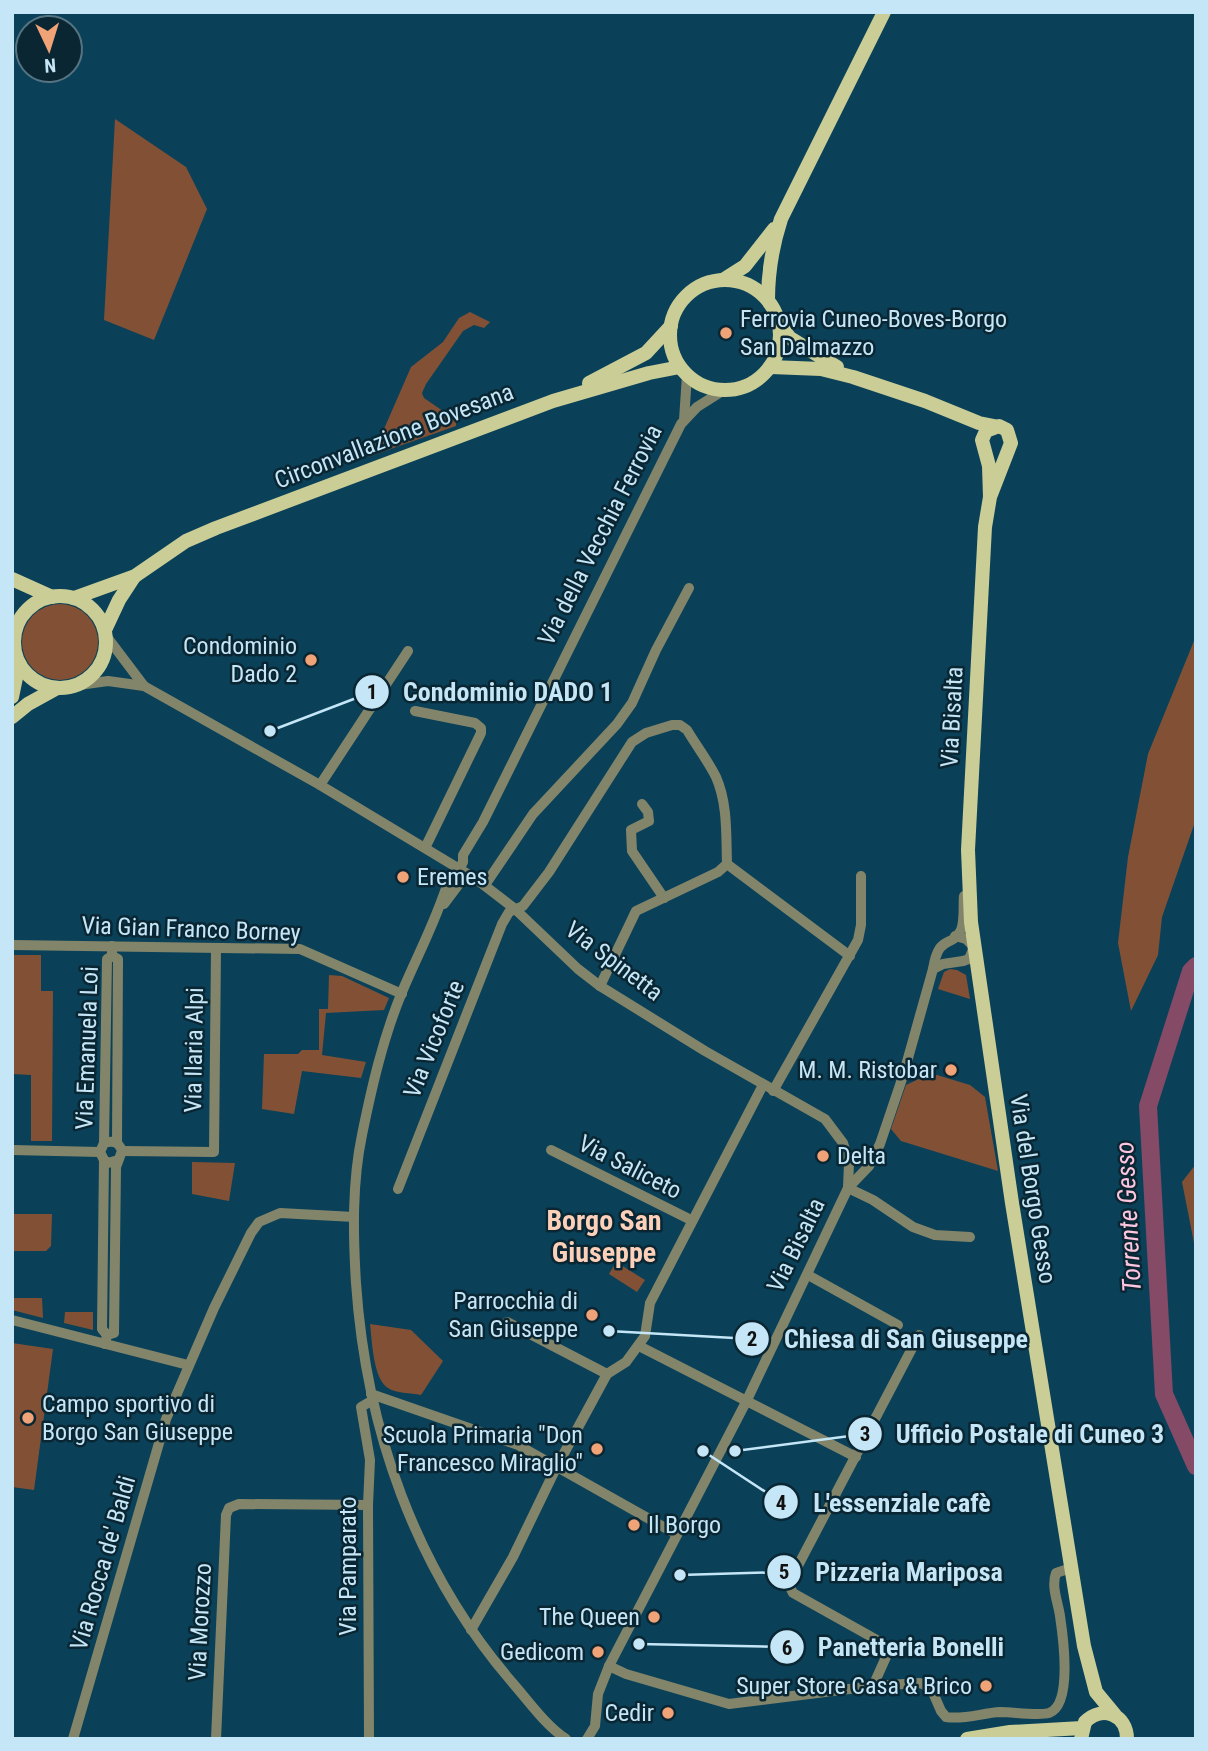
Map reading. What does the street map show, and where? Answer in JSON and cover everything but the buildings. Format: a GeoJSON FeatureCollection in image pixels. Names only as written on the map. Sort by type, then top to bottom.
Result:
{"type":"FeatureCollection","features":[{"type":"Feature","properties":{"kind":"main road"},"geometry":{"type":"LineString","coordinates":[[768,300],[768,271],[781,219],[884,12]]}},
{"type":"Feature","properties":{"kind":"main road"},"geometry":{"type":"LineString","coordinates":[[723,280],[745,265],[781,219]]}},
{"type":"Feature","properties":{"kind":"main road"},"geometry":{"type":"LineString","coordinates":[[723,280],[740,282],[755,289],[768,300],[776,312],[780,326],[777,354],[771,367],[750,384],[724,390],[710,388],[684,371],[673,354],[670,340],[671,326],[677,309],[689,294],[705,284],[723,280]]}},
{"type":"Feature","properties":{"kind":"main road"},"geometry":{"type":"LineString","coordinates":[[553,401],[646,354],[671,326]]}},
{"type":"Feature","properties":{"kind":"main road"},"geometry":{"type":"LineString","coordinates":[[780,326],[790,338],[853,377]]}},
{"type":"Feature","properties":{"kind":"main road"},"geometry":{"type":"LineString","coordinates":[[771,367],[821,369],[853,377],[925,401],[979,424],[1003,428],[1009,434],[1011,443],[1007,451],[994,455],[984,448],[972,428],[957,415]]}},
{"type":"Feature","properties":{"kind":"main road","name":"Circonvallazione Bovesana"},"geometry":{"type":"LineString","coordinates":[[74,598],[135,576],[186,541],[208,531],[553,401],[649,373],[684,371]]}},
{"type":"Feature","properties":{"kind":"main road"},"geometry":{"type":"LineString","coordinates":[[984,448],[982,440],[986,431],[994,426]]}},
{"type":"Feature","properties":{"kind":"main road","name":"Via Bisalta"},"geometry":{"type":"LineString","coordinates":[[968,850],[985,527],[990,497],[990,475],[984,448]]}},
{"type":"Feature","properties":{"kind":"main road","name":"Via Bisalta"},"geometry":{"type":"LineString","coordinates":[[990,497],[1007,451]]}},
{"type":"Feature","properties":{"kind":"main road","name":"Circonvallazione Bovesana"},"geometry":{"type":"LineString","coordinates":[[106,634],[119,600],[135,576]]}},
{"type":"Feature","properties":{"kind":"main road"},"geometry":{"type":"LineString","coordinates":[[12,579],[52,597],[74,598],[86,604],[96,613],[106,634],[103,660],[89,679],[79,685],[57,688],[28,704],[12,717]]}},
{"type":"Feature","properties":{"kind":"main road"},"geometry":{"type":"LineString","coordinates":[[52,597],[32,606],[14,626],[14,649],[19,663],[35,681],[57,688]]}},
{"type":"Feature","properties":{"kind":"main road"},"geometry":{"type":"LineString","coordinates":[[12,697],[19,663]]}},
{"type":"Feature","properties":{"kind":"main road","name":"Via del Borgo Gesso"},"geometry":{"type":"LineString","coordinates":[[968,850],[979,982],[1084,1646],[1096,1692],[1126,1727],[1129,1738]]}},
{"type":"Feature","properties":{"kind":"main road","name":"Via del Borgo Gesso"},"geometry":{"type":"LineString","coordinates":[[1084,1728],[1096,1692]]}},
{"type":"Feature","properties":{"kind":"main road"},"geometry":{"type":"LineString","coordinates":[[967,1739],[1010,1732],[1084,1728],[1107,1712],[1115,1715]]}},
{"type":"Feature","properties":{"kind":"street","name":"Via della Vecchia Ferrovia"},"geometry":{"type":"LineString","coordinates":[[684,371],[684,420]]}},
{"type":"Feature","properties":{"kind":"street","name":"Via della Vecchia Ferrovia"},"geometry":{"type":"LineString","coordinates":[[561,1737],[471,1630],[415,1532],[388,1460],[372,1397],[357,1297],[354,1217],[360,1146],[379,1059],[402,994],[440,909],[459,884],[460,869],[471,858],[483,822],[684,420],[697,407],[724,390]]}},
{"type":"Feature","properties":{"kind":"street"},"geometry":{"type":"LineString","coordinates":[[485,885],[533,814],[625,713],[689,588]]}},
{"type":"Feature","properties":{"kind":"street","name":"Via Spinetta"},"geometry":{"type":"LineString","coordinates":[[106,634],[144,686]]}},
{"type":"Feature","properties":{"kind":"street"},"geometry":{"type":"LineString","coordinates":[[320,785],[408,651]]}},
{"type":"Feature","properties":{"kind":"street","name":"Via Spinetta"},"geometry":{"type":"LineString","coordinates":[[79,685],[108,681],[144,686],[426,846],[485,885],[515,909],[578,969],[600,986],[705,1051],[825,1119],[843,1143],[849,1163],[848,1188]]}},
{"type":"Feature","properties":{"kind":"street"},"geometry":{"type":"LineString","coordinates":[[415,711],[475,723],[481,728],[481,733],[426,846]]}},
{"type":"Feature","properties":{"kind":"street","name":"Via Vicoforte"},"geometry":{"type":"LineString","coordinates":[[397,1189],[502,925],[509,912],[523,906],[549,872],[632,742],[646,733],[672,725],[680,725],[687,730],[716,777],[725,818],[727,864]]}},
{"type":"Feature","properties":{"kind":"street"},"geometry":{"type":"LineString","coordinates":[[642,804],[648,811],[649,821],[631,830],[632,851],[664,898]]}},
{"type":"Feature","properties":{"kind":"street","name":"Via Bisalta"},"geometry":{"type":"LineString","coordinates":[[587,1739],[595,1726],[598,1694],[609,1666],[746,1402],[848,1188],[869,1166],[880,1144],[903,1076],[936,953],[939,947],[955,936],[962,927],[968,850]]}},
{"type":"Feature","properties":{"kind":"street"},"geometry":{"type":"LineString","coordinates":[[600,986],[636,911],[718,872],[727,864],[850,956]]}},
{"type":"Feature","properties":{"kind":"street"},"geometry":{"type":"LineString","coordinates":[[774,1091],[850,956],[861,925],[862,876]]}},
{"type":"Feature","properties":{"kind":"street"},"geometry":{"type":"LineString","coordinates":[[933,969],[943,964],[969,959],[974,947],[965,939],[955,936]]}},
{"type":"Feature","properties":{"kind":"street","name":"Via Gian Franco Borney"},"geometry":{"type":"LineString","coordinates":[[12,946],[112,951],[216,947],[300,949],[402,994]]}},
{"type":"Feature","properties":{"kind":"street","name":"Via Ilaria Alpi"},"geometry":{"type":"LineString","coordinates":[[119,1152],[214,1152],[216,947]]}},
{"type":"Feature","properties":{"kind":"street","name":"Via Emanuela Loi"},"geometry":{"type":"LineString","coordinates":[[112,951],[118,959],[119,1152],[116,1167],[114,1333],[106,1339],[102,1328],[103,1152],[107,959],[112,951]]}},
{"type":"Feature","properties":{"kind":"street","name":"Via del Borgo Gesso"},"geometry":{"type":"LineString","coordinates":[[963,961],[970,966],[979,982]]}},
{"type":"Feature","properties":{"kind":"street"},"geometry":{"type":"LineString","coordinates":[[471,1630],[513,1557],[556,1468],[607,1374],[626,1362],[645,1336],[650,1303],[763,1084]]}},
{"type":"Feature","properties":{"kind":"street"},"geometry":{"type":"LineString","coordinates":[[12,1150],[103,1152],[113,1142],[119,1152],[108,1163],[103,1152]]}},
{"type":"Feature","properties":{"kind":"street","name":"Via Saliceto"},"geometry":{"type":"LineString","coordinates":[[551,1150],[691,1220]]}},
{"type":"Feature","properties":{"kind":"street"},"geometry":{"type":"LineString","coordinates":[[848,1188],[897,1214],[914,1227],[935,1235],[970,1237]]}},
{"type":"Feature","properties":{"kind":"street","name":"Via Rocca de' Baldi"},"geometry":{"type":"LineString","coordinates":[[73,1739],[166,1419],[188,1365],[245,1245],[259,1222],[280,1213],[354,1217]]}},
{"type":"Feature","properties":{"kind":"street"},"geometry":{"type":"LineString","coordinates":[[808,1275],[898,1325]]}},
{"type":"Feature","properties":{"kind":"street"},"geometry":{"type":"LineString","coordinates":[[12,1320],[106,1339],[188,1365]]}},
{"type":"Feature","properties":{"kind":"street"},"geometry":{"type":"LineString","coordinates":[[507,1322],[607,1374]]}},
{"type":"Feature","properties":{"kind":"street"},"geometry":{"type":"LineString","coordinates":[[873,1686],[886,1657],[886,1650],[877,1640],[793,1593],[790,1587],[791,1579],[919,1335]]}},
{"type":"Feature","properties":{"kind":"street"},"geometry":{"type":"LineString","coordinates":[[639,1346],[856,1457]]}},
{"type":"Feature","properties":{"kind":"street"},"geometry":{"type":"LineString","coordinates":[[372,1397],[518,1445],[676,1534]]}},
{"type":"Feature","properties":{"kind":"street","name":"Via Pamparato"},"geometry":{"type":"LineString","coordinates":[[369,1739],[370,1460],[361,1407],[372,1397]]}},
{"type":"Feature","properties":{"kind":"street","name":"Via Morozzo"},"geometry":{"type":"LineString","coordinates":[[216,1739],[226,1515],[229,1508],[239,1504],[368,1505]]}},
{"type":"Feature","properties":{"kind":"street"},"geometry":{"type":"LineString","coordinates":[[609,1666],[626,1674],[729,1704],[873,1686],[920,1683],[931,1688],[946,1717],[957,1719],[996,1712],[1048,1713],[1058,1707],[1063,1696],[1064,1656],[1053,1580],[1056,1573],[1071,1568]]}},
{"type":"Feature","properties":{"kind":"street"},"geometry":{"type":"LineString","coordinates":[[595,1726],[601,1739]]}},
{"type":"Feature","properties":{"kind":"shaded area"},"geometry":{"type":"Polygon","coordinates":[[[115,119],[186,167],[207,209],[154,340],[104,320],[115,119]]]}},
{"type":"Feature","properties":{"kind":"shaded area"},"geometry":{"type":"Polygon","coordinates":[[[470,312],[490,322],[484,328],[474,325],[463,331],[422,393],[424,398],[456,420],[456,426],[368,457],[384,429],[411,367],[443,342],[459,318],[470,312]]]}},
{"type":"Feature","properties":{"kind":"shaded area"},"geometry":{"type":"Polygon","coordinates":[[[60,604],[74,607],[87,615],[95,628],[98,642],[95,656],[87,669],[74,677],[60,680],[46,677],[33,669],[25,656],[22,642],[25,628],[33,615],[46,607],[60,604]]]}},
{"type":"Feature","properties":{"kind":"shaded area"},"geometry":{"type":"Polygon","coordinates":[[[1196,636],[1196,819],[1162,917],[1158,955],[1131,1011],[1118,943],[1128,857],[1148,754],[1196,636]]]}},
{"type":"Feature","properties":{"kind":"shaded area"},"geometry":{"type":"Polygon","coordinates":[[[12,955],[41,955],[41,991],[53,991],[52,1141],[31,1141],[31,1075],[12,1074],[12,955]]]}},
{"type":"Feature","properties":{"kind":"shaded area"},"geometry":{"type":"Polygon","coordinates":[[[950,969],[966,975],[970,999],[938,989],[944,972],[950,969]]]}},
{"type":"Feature","properties":{"kind":"shaded area"},"geometry":{"type":"Polygon","coordinates":[[[329,975],[342,976],[389,998],[384,1010],[326,1013],[322,1055],[366,1062],[361,1078],[302,1071],[294,1114],[262,1109],[264,1054],[298,1054],[302,1050],[319,1050],[319,1009],[328,1009],[329,975]]]}},
{"type":"Feature","properties":{"kind":"shaded area"},"geometry":{"type":"Polygon","coordinates":[[[937,1075],[970,1085],[985,1097],[998,1171],[901,1141],[891,1129],[906,1085],[925,1076],[937,1075]]]}},
{"type":"Feature","properties":{"kind":"shaded area"},"geometry":{"type":"Polygon","coordinates":[[[192,1162],[235,1163],[229,1201],[192,1194],[192,1162]]]}},
{"type":"Feature","properties":{"kind":"shaded area"},"geometry":{"type":"Polygon","coordinates":[[[1196,1164],[1196,1253],[1182,1182],[1196,1164]]]}},
{"type":"Feature","properties":{"kind":"shaded area"},"geometry":{"type":"Polygon","coordinates":[[[12,1214],[52,1214],[51,1246],[46,1251],[12,1251],[12,1214]]]}},
{"type":"Feature","properties":{"kind":"shaded area"},"geometry":{"type":"Polygon","coordinates":[[[616,1262],[645,1280],[637,1292],[609,1274],[616,1262]]]}},
{"type":"Feature","properties":{"kind":"shaded area"},"geometry":{"type":"Polygon","coordinates":[[[12,1298],[42,1298],[43,1318],[12,1310],[12,1298]]]}},
{"type":"Feature","properties":{"kind":"shaded area"},"geometry":{"type":"Polygon","coordinates":[[[65,1312],[93,1312],[93,1330],[64,1323],[65,1312]]]}},
{"type":"Feature","properties":{"kind":"shaded area"},"geometry":{"type":"Polygon","coordinates":[[[370,1324],[411,1330],[443,1361],[421,1395],[395,1391],[383,1383],[374,1359],[370,1324]]]}},
{"type":"Feature","properties":{"kind":"shaded area","name":"Campo sportivo di Borgo San Giuseppe"},"geometry":{"type":"Polygon","coordinates":[[[12,1343],[53,1349],[34,1490],[12,1487],[12,1343]]]}},
{"type":"Feature","properties":{"kind":"waterway","name":"Torrente Gesso"},"geometry":{"type":"LineString","coordinates":[[1196,966],[1191,971],[1148,1106],[1164,1394],[1196,1466]]}},
{"type":"Feature","properties":{"kind":"place","name":"Ferrovia Cuneo-Boves-Borgo San Dalmazzo"},"geometry":{"type":"Point","coordinates":[726,333]}},
{"type":"Feature","properties":{"kind":"place","name":"Condominio Dado 2"},"geometry":{"type":"Point","coordinates":[311,660]}},
{"type":"Feature","properties":{"kind":"place","name":"Condominio DADO 1"},"geometry":{"type":"Point","coordinates":[270,731]}},
{"type":"Feature","properties":{"kind":"place","name":"Eremes"},"geometry":{"type":"Point","coordinates":[403,877]}},
{"type":"Feature","properties":{"kind":"place","name":"M. M. Ristobar"},"geometry":{"type":"Point","coordinates":[951,1070]}},
{"type":"Feature","properties":{"kind":"place","name":"Delta"},"geometry":{"type":"Point","coordinates":[823,1156]}},
{"type":"Feature","properties":{"kind":"place","name":"Parrocchia di San Giuseppe"},"geometry":{"type":"Point","coordinates":[592,1315]}},
{"type":"Feature","properties":{"kind":"place","name":"Chiesa di San Giuseppe"},"geometry":{"type":"Point","coordinates":[609,1331]}},
{"type":"Feature","properties":{"kind":"place","name":"Campo sportivo di Borgo San Giuseppe"},"geometry":{"type":"Point","coordinates":[28,1418]}},
{"type":"Feature","properties":{"kind":"place","name":"Scuola Primaria \"Don Francesco Miraglio\""},"geometry":{"type":"Point","coordinates":[597,1449]}},
{"type":"Feature","properties":{"kind":"place","name":"L'essenziale cafè"},"geometry":{"type":"Point","coordinates":[703,1451]}},
{"type":"Feature","properties":{"kind":"place","name":"Ufficio Postale di Cuneo 3"},"geometry":{"type":"Point","coordinates":[735,1451]}},
{"type":"Feature","properties":{"kind":"place","name":"Il Borgo"},"geometry":{"type":"Point","coordinates":[634,1525]}},
{"type":"Feature","properties":{"kind":"place","name":"Pizzeria Mariposa"},"geometry":{"type":"Point","coordinates":[680,1575]}},
{"type":"Feature","properties":{"kind":"place","name":"The Queen"},"geometry":{"type":"Point","coordinates":[654,1617]}},
{"type":"Feature","properties":{"kind":"place","name":"Panetteria Bonelli"},"geometry":{"type":"Point","coordinates":[639,1644]}},
{"type":"Feature","properties":{"kind":"place","name":"Gedicom"},"geometry":{"type":"Point","coordinates":[598,1652]}},
{"type":"Feature","properties":{"kind":"place","name":"Super Store Casa & Brico"},"geometry":{"type":"Point","coordinates":[986,1686]}},
{"type":"Feature","properties":{"kind":"place","name":"Cedir"},"geometry":{"type":"Point","coordinates":[668,1713]}},
{"type":"Feature","properties":{"kind":"district","name":"Borgo San Giuseppe"},"geometry":{"type":"Point","coordinates":[604,1236]}}]}
